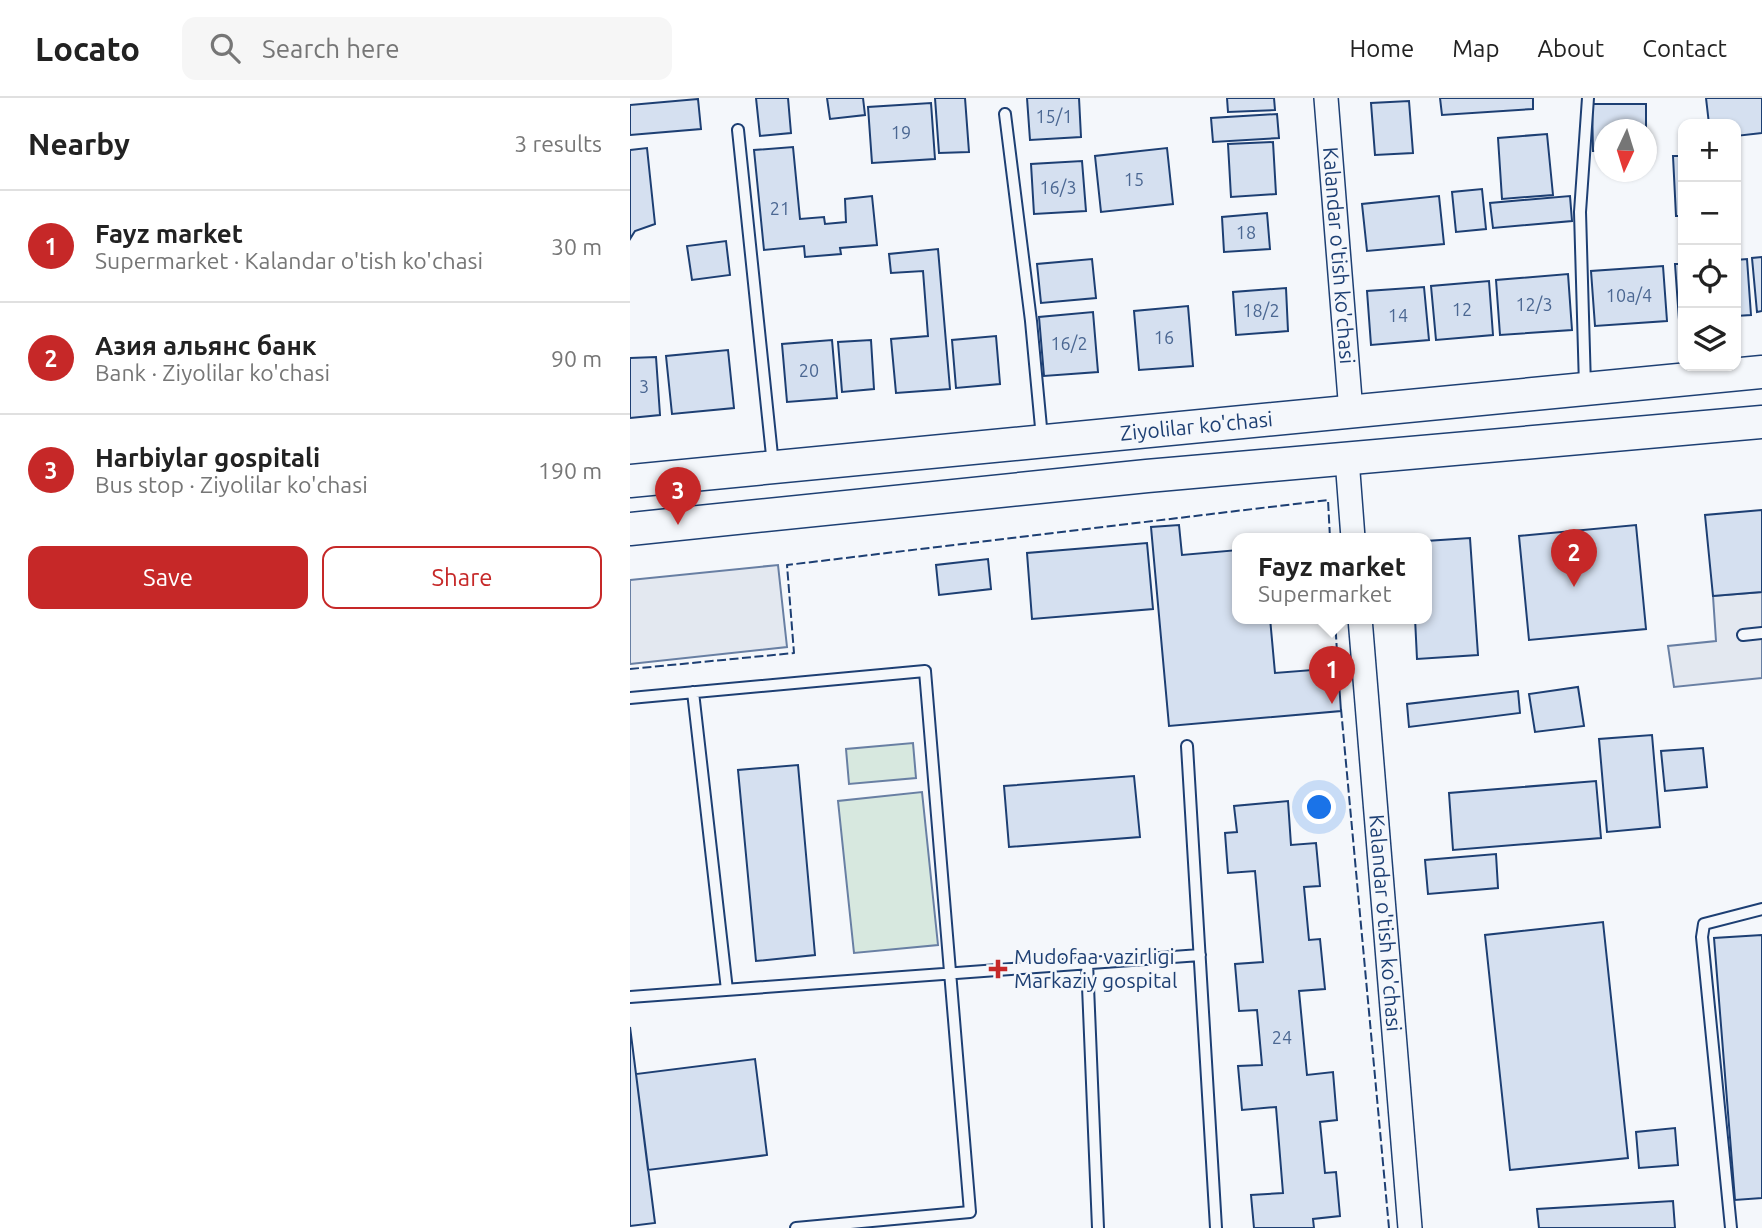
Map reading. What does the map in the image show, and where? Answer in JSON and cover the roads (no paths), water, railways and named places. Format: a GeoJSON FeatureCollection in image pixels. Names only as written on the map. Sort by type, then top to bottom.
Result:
{"type":"FeatureCollection","features":[{"type":"Feature","properties":{"kind":"main road","name":"Ziyolilar ko'chasi"},"geometry":{"type":"LineString","coordinates":[[630,481],[1762,372]]}},
{"type":"Feature","properties":{"kind":"main road","name":"Ziyolilar ko'chasi"},"geometry":{"type":"LineString","coordinates":[[630,529],[1147,476],[1762,422]]}},
{"type":"Feature","properties":{"kind":"main road"},"geometry":{"type":"LineString","coordinates":[[1142,432],[1147,476]]}},
{"type":"Feature","properties":{"kind":"street","name":"Kalandar o'tish ko'chasi"},"geometry":{"type":"LineString","coordinates":[[1326,98],[1351,412]]}},
{"type":"Feature","properties":{"kind":"street"},"geometry":{"type":"LineString","coordinates":[[1347,459],[1353,533]]}},
{"type":"Feature","properties":{"kind":"street","name":"Kalandar o'tish ko'chasi"},"geometry":{"type":"LineString","coordinates":[[1360,624],[1410,1228]]}},
{"type":"Feature","properties":{"kind":"lane"},"geometry":{"type":"LineString","coordinates":[[1586,389],[1580,212],[1588,98]]}},
{"type":"Feature","properties":{"kind":"lane"},"geometry":{"type":"LineString","coordinates":[[1005,114],[1031,321],[1042,441]]}},
{"type":"Feature","properties":{"kind":"lane"},"geometry":{"type":"LineString","coordinates":[[738,130],[774,468]]}},
{"type":"Feature","properties":{"kind":"lane"},"geometry":{"type":"LineString","coordinates":[[1743,635],[1762,633]]}},
{"type":"Feature","properties":{"kind":"lane"},"geometry":{"type":"LineString","coordinates":[[630,698],[925,671],[953,973],[970,1212],[796,1228]]}},
{"type":"Feature","properties":{"kind":"lane"},"geometry":{"type":"LineString","coordinates":[[693,692],[727,990]]}},
{"type":"Feature","properties":{"kind":"lane"},"geometry":{"type":"LineString","coordinates":[[1187,746],[1216,1228]]}},
{"type":"Feature","properties":{"kind":"lane"},"geometry":{"type":"LineString","coordinates":[[1731,1228],[1702,937],[1704,924],[1762,909]]}},
{"type":"Feature","properties":{"kind":"lane"},"geometry":{"type":"LineString","coordinates":[[630,997],[1200,955]]}},
{"type":"Feature","properties":{"kind":"lane"},"geometry":{"type":"LineString","coordinates":[[1087,962],[1098,1228]]}},
{"type":"Feature","properties":{"kind":"place","name":"Harbiylar gospitali"},"geometry":{"type":"Point","coordinates":[678,525]}},
{"type":"Feature","properties":{"kind":"place","name":"Азия альянс банк"},"geometry":{"type":"Point","coordinates":[1574,587]}},
{"type":"Feature","properties":{"kind":"place","name":"Fayz market"},"geometry":{"type":"Point","coordinates":[1332,704]}},
{"type":"Feature","properties":{"kind":"place","name":"Mudofaa vazirligi Markaziy gospital"},"geometry":{"type":"Point","coordinates":[998,969]}}]}
